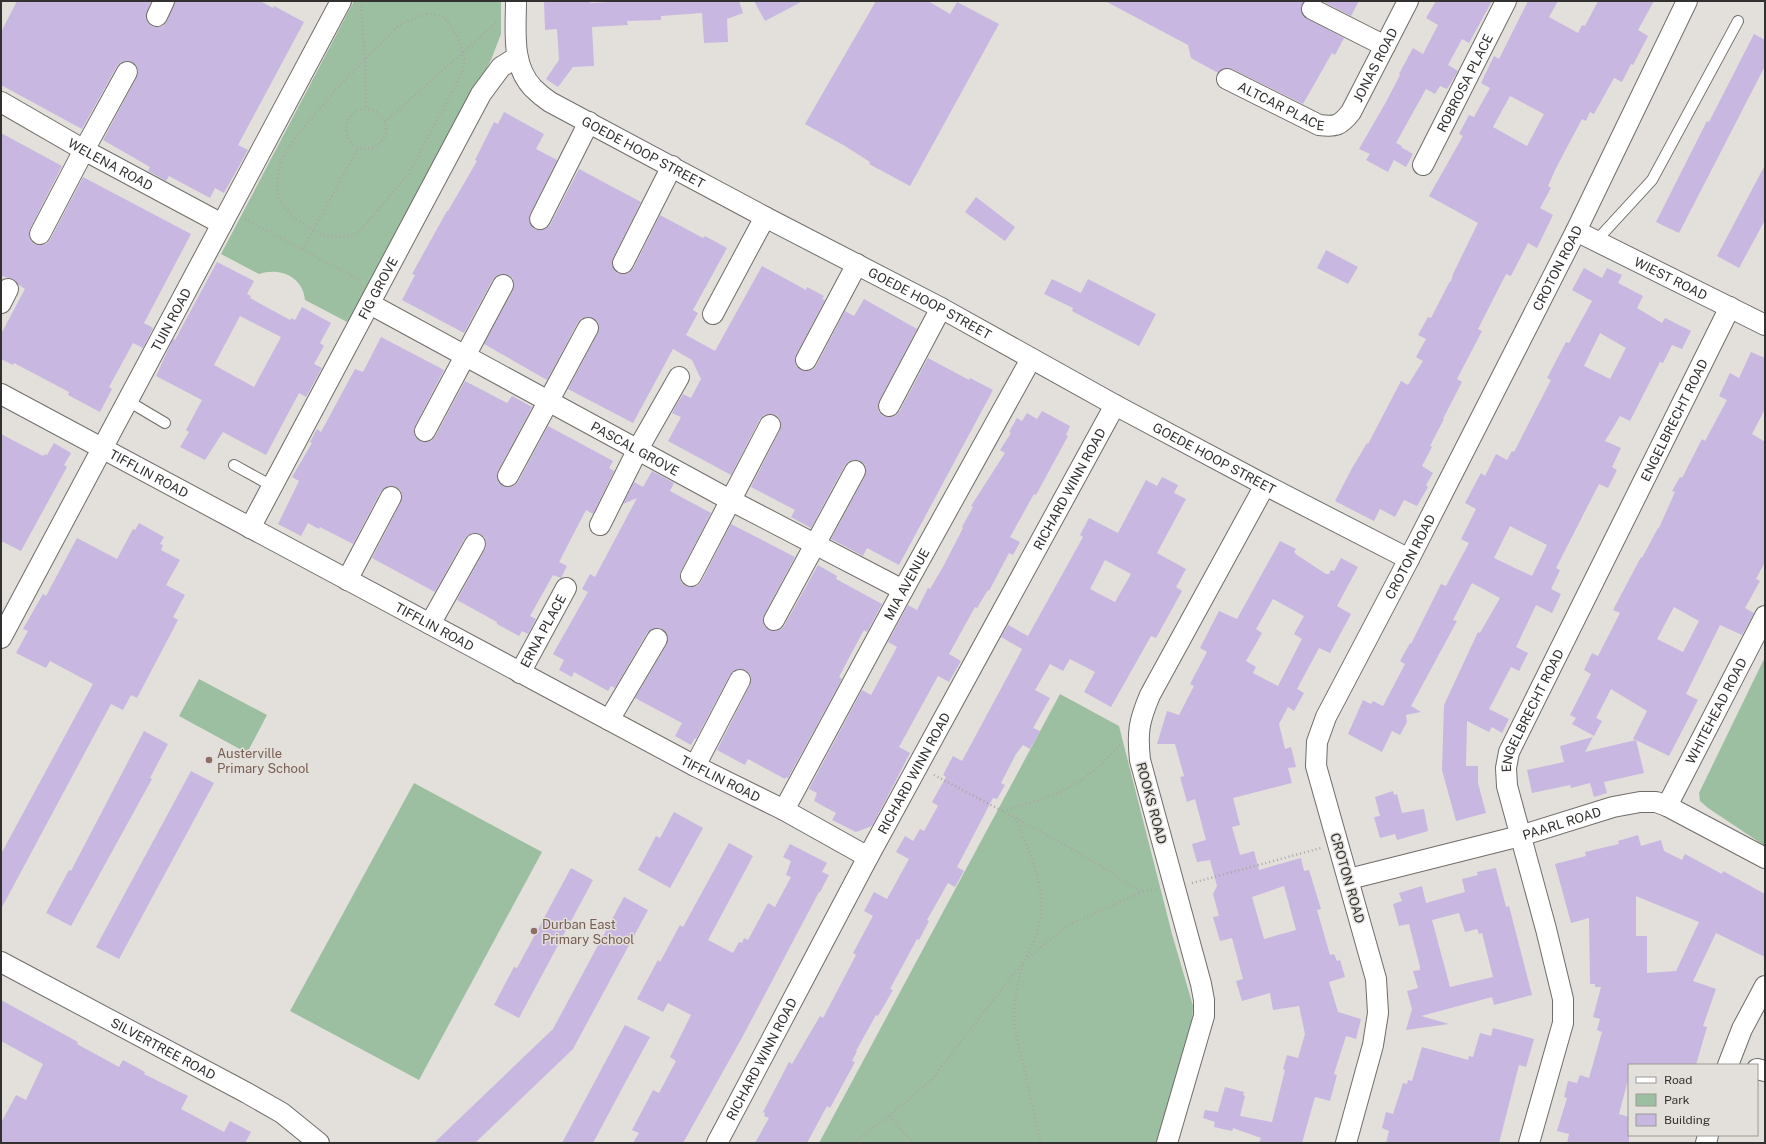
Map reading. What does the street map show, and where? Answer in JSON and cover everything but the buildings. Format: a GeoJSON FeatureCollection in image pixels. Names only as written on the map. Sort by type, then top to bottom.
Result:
{"type":"FeatureCollection","features":[{"type":"Feature","properties":{"kind":"street","name":"TUIN ROAD"},"geometry":{"type":"LineString","coordinates":[[1,638],[341,1]]}},
{"type":"Feature","properties":{"kind":"street","name":"JONAS ROAD"},"geometry":{"type":"LineString","coordinates":[[1339,125],[1351,112],[1408,1]]}},
{"type":"Feature","properties":{"kind":"street","name":"ROBROSA PLACE"},"geometry":{"type":"LineString","coordinates":[[1423,165],[1506,1]]}},
{"type":"Feature","properties":{"kind":"street","name":"CROTON ROAD"},"geometry":{"type":"LineString","coordinates":[[1346,1143],[1373,1045],[1378,1012],[1376,979],[1316,766],[1317,742],[1326,717],[1409,559],[1576,232],[1687,1]]}},
{"type":"Feature","properties":{"kind":"street","name":"GOEDE HOOP STREET"},"geometry":{"type":"LineString","coordinates":[[516,3],[517,57],[525,76],[533,88],[550,102],[765,217],[941,308],[1115,405],[1265,485],[1409,559]]}},
{"type":"Feature","properties":{"kind":"street"},"geometry":{"type":"LineString","coordinates":[[1312,9],[1385,46]]}},
{"type":"Feature","properties":{"kind":"street","name":"FIG GROVE"},"geometry":{"type":"LineString","coordinates":[[250,528],[481,94],[501,67],[517,57]]}},
{"type":"Feature","properties":{"kind":"street"},"geometry":{"type":"LineString","coordinates":[[40,234],[127,72]]}},
{"type":"Feature","properties":{"kind":"street","name":"ALTCAR PLACE"},"geometry":{"type":"LineString","coordinates":[[1227,79],[1319,125],[1339,125]]}},
{"type":"Feature","properties":{"kind":"street","name":"WELENA ROAD"},"geometry":{"type":"LineString","coordinates":[[1,102],[84,150],[225,217]]}},
{"type":"Feature","properties":{"kind":"street"},"geometry":{"type":"LineString","coordinates":[[540,219],[589,122]]}},
{"type":"Feature","properties":{"kind":"street"},"geometry":{"type":"LineString","coordinates":[[624,263],[672,166]]}},
{"type":"Feature","properties":{"kind":"street"},"geometry":{"type":"LineString","coordinates":[[713,314],[765,217]]}},
{"type":"Feature","properties":{"kind":"street","name":"WIEST ROAD"},"geometry":{"type":"LineString","coordinates":[[1576,232],[1765,325]]}},
{"type":"Feature","properties":{"kind":"street"},"geometry":{"type":"LineString","coordinates":[[806,360],[857,264]]}},
{"type":"Feature","properties":{"kind":"street"},"geometry":{"type":"LineString","coordinates":[[425,431],[503,285]]}},
{"type":"Feature","properties":{"kind":"street","name":"PASCAL GROVE"},"geometry":{"type":"LineString","coordinates":[[374,297],[464,356],[730,500],[903,590]]}},
{"type":"Feature","properties":{"kind":"street","name":"ENGELBRECHT ROAD"},"geometry":{"type":"LineString","coordinates":[[1529,1143],[1562,1023],[1563,999],[1507,786],[1506,768],[1509,752],[1730,307]]}},
{"type":"Feature","properties":{"kind":"street"},"geometry":{"type":"LineString","coordinates":[[889,406],[941,308]]}},
{"type":"Feature","properties":{"kind":"street"},"geometry":{"type":"LineString","coordinates":[[508,476],[588,328]]}},
{"type":"Feature","properties":{"kind":"street","name":"MIA AVENUE"},"geometry":{"type":"LineString","coordinates":[[784,810],[903,590],[1031,359]]}},
{"type":"Feature","properties":{"kind":"street"},"geometry":{"type":"LineString","coordinates":[[600,525],[638,449],[679,378]]}},
{"type":"Feature","properties":{"kind":"street","name":"TIFFLIN ROAD"},"geometry":{"type":"LineString","coordinates":[[1,394],[695,766],[784,810],[868,857]]}},
{"type":"Feature","properties":{"kind":"street","name":"RICHARD WINN ROAD"},"geometry":{"type":"LineString","coordinates":[[717,1143],[868,857],[1115,405]]}},
{"type":"Feature","properties":{"kind":"street"},"geometry":{"type":"LineString","coordinates":[[691,576],[770,425]]}},
{"type":"Feature","properties":{"kind":"street"},"geometry":{"type":"LineString","coordinates":[[774,620],[855,471]]}},
{"type":"Feature","properties":{"kind":"street","name":"ROOKS ROAD"},"geometry":{"type":"LineString","coordinates":[[1167,1143],[1204,1016],[1204,1008],[1201,984],[1140,760],[1138,740],[1141,716],[1150,695],[1265,485]]}},
{"type":"Feature","properties":{"kind":"street"},"geometry":{"type":"LineString","coordinates":[[347,580],[391,497]]}},
{"type":"Feature","properties":{"kind":"street"},"geometry":{"type":"LineString","coordinates":[[430,624],[475,544]]}},
{"type":"Feature","properties":{"kind":"street","name":"ERNA PLACE"},"geometry":{"type":"LineString","coordinates":[[520,673],[566,588]]}},
{"type":"Feature","properties":{"kind":"street","name":"WHITEHEAD ROAD"},"geometry":{"type":"LineString","coordinates":[[1667,806],[1765,616]]}},
{"type":"Feature","properties":{"kind":"street"},"geometry":{"type":"LineString","coordinates":[[609,720],[657,639]]}},
{"type":"Feature","properties":{"kind":"street"},"geometry":{"type":"LineString","coordinates":[[695,766],[740,680]]}},
{"type":"Feature","properties":{"kind":"street","name":"PAARL ROAD"},"geometry":{"type":"LineString","coordinates":[[1349,879],[1520,836],[1613,807],[1640,802],[1656,802],[1667,806],[1765,858]]}},
{"type":"Feature","properties":{"kind":"street","name":"SILVERTREE ROAD"},"geometry":{"type":"LineString","coordinates":[[1,962],[247,1093],[282,1113],[319,1143]]}},
{"type":"Feature","properties":{"kind":"street"},"geometry":{"type":"LineString","coordinates":[[1733,1064],[1742,1029],[1765,986]]}},
{"type":"Feature","properties":{"kind":"lane"},"geometry":{"type":"LineString","coordinates":[[1596,241],[1652,180],[1738,21]]}},
{"type":"Feature","properties":{"kind":"lane"},"geometry":{"type":"LineString","coordinates":[[128,401],[165,423]]}},
{"type":"Feature","properties":{"kind":"lane"},"geometry":{"type":"LineString","coordinates":[[234,465],[272,486]]}},
{"type":"Feature","properties":{"kind":"path"},"geometry":{"type":"LineString","coordinates":[[360,1],[365,60],[366,109]]}},
{"type":"Feature","properties":{"kind":"path"},"geometry":{"type":"LineString","coordinates":[[385,122],[462,54],[516,3]]}},
{"type":"Feature","properties":{"kind":"path"},"geometry":{"type":"LineString","coordinates":[[427,14],[436,14],[444,17],[451,25],[464,62],[461,75],[413,166],[404,179],[359,232],[339,237],[325,236],[294,218],[284,207],[278,195],[277,185],[281,162],[288,148],[306,124],[365,60],[397,28],[415,17],[427,14]]}},
{"type":"Feature","properties":{"kind":"path"},"geometry":{"type":"LineString","coordinates":[[366,109],[378,112],[385,122],[386,134],[380,144],[370,149],[358,148],[348,138],[346,125],[354,114],[366,109]]}},
{"type":"Feature","properties":{"kind":"path"},"geometry":{"type":"LineString","coordinates":[[303,249],[358,148]]}},
{"type":"Feature","properties":{"kind":"path"},"geometry":{"type":"LineString","coordinates":[[225,217],[303,249],[374,297]]}},
{"type":"Feature","properties":{"kind":"path"},"geometry":{"type":"LineString","coordinates":[[1003,812],[1060,793],[1072,787],[1096,769],[1140,725]]}},
{"type":"Feature","properties":{"kind":"path"},"geometry":{"type":"LineString","coordinates":[[918,766],[1080,853],[1142,892]]}},
{"type":"Feature","properties":{"kind":"path"},"geometry":{"type":"LineString","coordinates":[[1016,818],[1038,880],[1041,901],[1040,925],[1024,962],[1014,1001],[1013,1016],[1041,1143]]}},
{"type":"Feature","properties":{"kind":"path"},"geometry":{"type":"LineString","coordinates":[[854,1143],[890,1116],[932,1079],[1024,962],[1068,925],[1142,892],[1196,882],[1338,843]]}},
{"type":"Feature","properties":{"kind":"path"},"geometry":{"type":"LineString","coordinates":[[890,1116],[913,1143]]}},
{"type":"Feature","properties":{"kind":"green space"},"geometry":{"type":"Polygon","coordinates":[[[354,1],[501,1],[501,34],[491,60],[417,200],[349,323],[305,300],[300,285],[289,275],[274,272],[259,274],[221,254],[354,1]]]}},
{"type":"Feature","properties":{"kind":"green space"},"geometry":{"type":"Polygon","coordinates":[[[1765,657],[1765,846],[1708,808],[1700,801],[1699,793],[1765,657]]]}},
{"type":"Feature","properties":{"kind":"green space"},"geometry":{"type":"Polygon","coordinates":[[[199,679],[267,715],[247,753],[179,716],[199,679]]]}},
{"type":"Feature","properties":{"kind":"green space"},"geometry":{"type":"Polygon","coordinates":[[[1060,694],[1119,726],[1172,934],[1193,1006],[1192,1025],[1156,1143],[819,1143],[1060,694]]]}},
{"type":"Feature","properties":{"kind":"green space"},"geometry":{"type":"Polygon","coordinates":[[[414,783],[542,852],[419,1080],[290,1011],[414,783]]]}},
{"type":"Feature","properties":{"kind":"place","name":"Austerville Primary School"},"geometry":{"type":"Point","coordinates":[209,760]}},
{"type":"Feature","properties":{"kind":"place","name":"Durban East Primary School"},"geometry":{"type":"Point","coordinates":[534,931]}}]}
